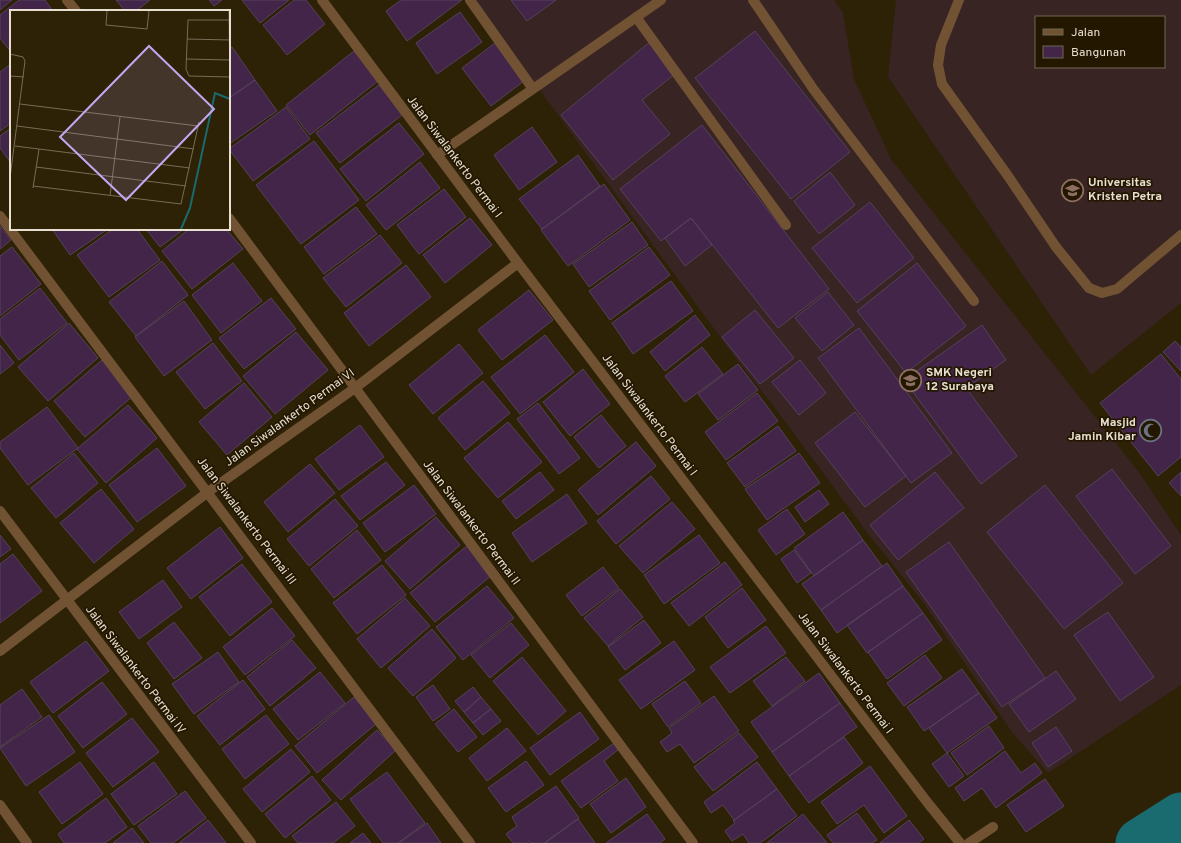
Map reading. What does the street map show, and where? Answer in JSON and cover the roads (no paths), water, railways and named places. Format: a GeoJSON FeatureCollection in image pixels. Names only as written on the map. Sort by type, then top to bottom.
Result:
{"type":"FeatureCollection","features":[{"type":"Feature","properties":{"kind":"street"},"geometry":{"type":"LineString","coordinates":[[67,0],[75,10]]}},
{"type":"Feature","properties":{"kind":"street","name":"Jalan Siwalankerto Permai I"},"geometry":{"type":"LineString","coordinates":[[322,0],[518,263],[923,798],[960,843]]}},
{"type":"Feature","properties":{"kind":"street"},"geometry":{"type":"LineString","coordinates":[[470,0],[532,89]]}},
{"type":"Feature","properties":{"kind":"street"},"geometry":{"type":"LineString","coordinates":[[437,155],[660,0]]}},
{"type":"Feature","properties":{"kind":"street"},"geometry":{"type":"LineString","coordinates":[[753,0],[814,90],[974,301]]}},
{"type":"Feature","properties":{"kind":"street"},"geometry":{"type":"LineString","coordinates":[[959,0],[941,45],[938,65],[942,84],[1008,176],[1056,247],[1089,288],[1102,293],[1117,289],[1181,236]]}},
{"type":"Feature","properties":{"kind":"street"},"geometry":{"type":"LineString","coordinates":[[636,17],[786,225]]}},
{"type":"Feature","properties":{"kind":"street","name":"Jalan Siwalankerto Permai III"},"geometry":{"type":"LineString","coordinates":[[0,216],[10,229]]}},
{"type":"Feature","properties":{"kind":"street","name":"Jalan Siwalankerto Permai II"},"geometry":{"type":"LineString","coordinates":[[230,219],[693,843]]}},
{"type":"Feature","properties":{"kind":"street","name":"Jalan Siwalankerto Permai III"},"geometry":{"type":"LineString","coordinates":[[11,230],[470,843]]}},
{"type":"Feature","properties":{"kind":"street","name":"Jalan Siwalankerto Permai VI"},"geometry":{"type":"LineString","coordinates":[[0,651],[208,492],[355,388],[518,263]]}},
{"type":"Feature","properties":{"kind":"street","name":"Jalan Siwalankerto Permai IV"},"geometry":{"type":"LineString","coordinates":[[0,511],[250,843]]}},
{"type":"Feature","properties":{"kind":"street"},"geometry":{"type":"LineString","coordinates":[[0,805],[27,843]]}},
{"type":"Feature","properties":{"kind":"street"},"geometry":{"type":"LineString","coordinates":[[969,843],[993,827]]}},
{"type":"Feature","properties":{"kind":"waterway"},"geometry":{"type":"LineString","coordinates":[[1140,843],[1181,817]]}},
{"type":"Feature","properties":{"kind":"place","name":"Universitas Kristen Petra"},"geometry":{"type":"Point","coordinates":[1073,190]}},
{"type":"Feature","properties":{"kind":"place","name":"SMK Negeri 12 Surabaya"},"geometry":{"type":"Point","coordinates":[910,380]}},
{"type":"Feature","properties":{"kind":"place","name":"Masjid Jamin Kibar"},"geometry":{"type":"Point","coordinates":[1151,430]}}]}
